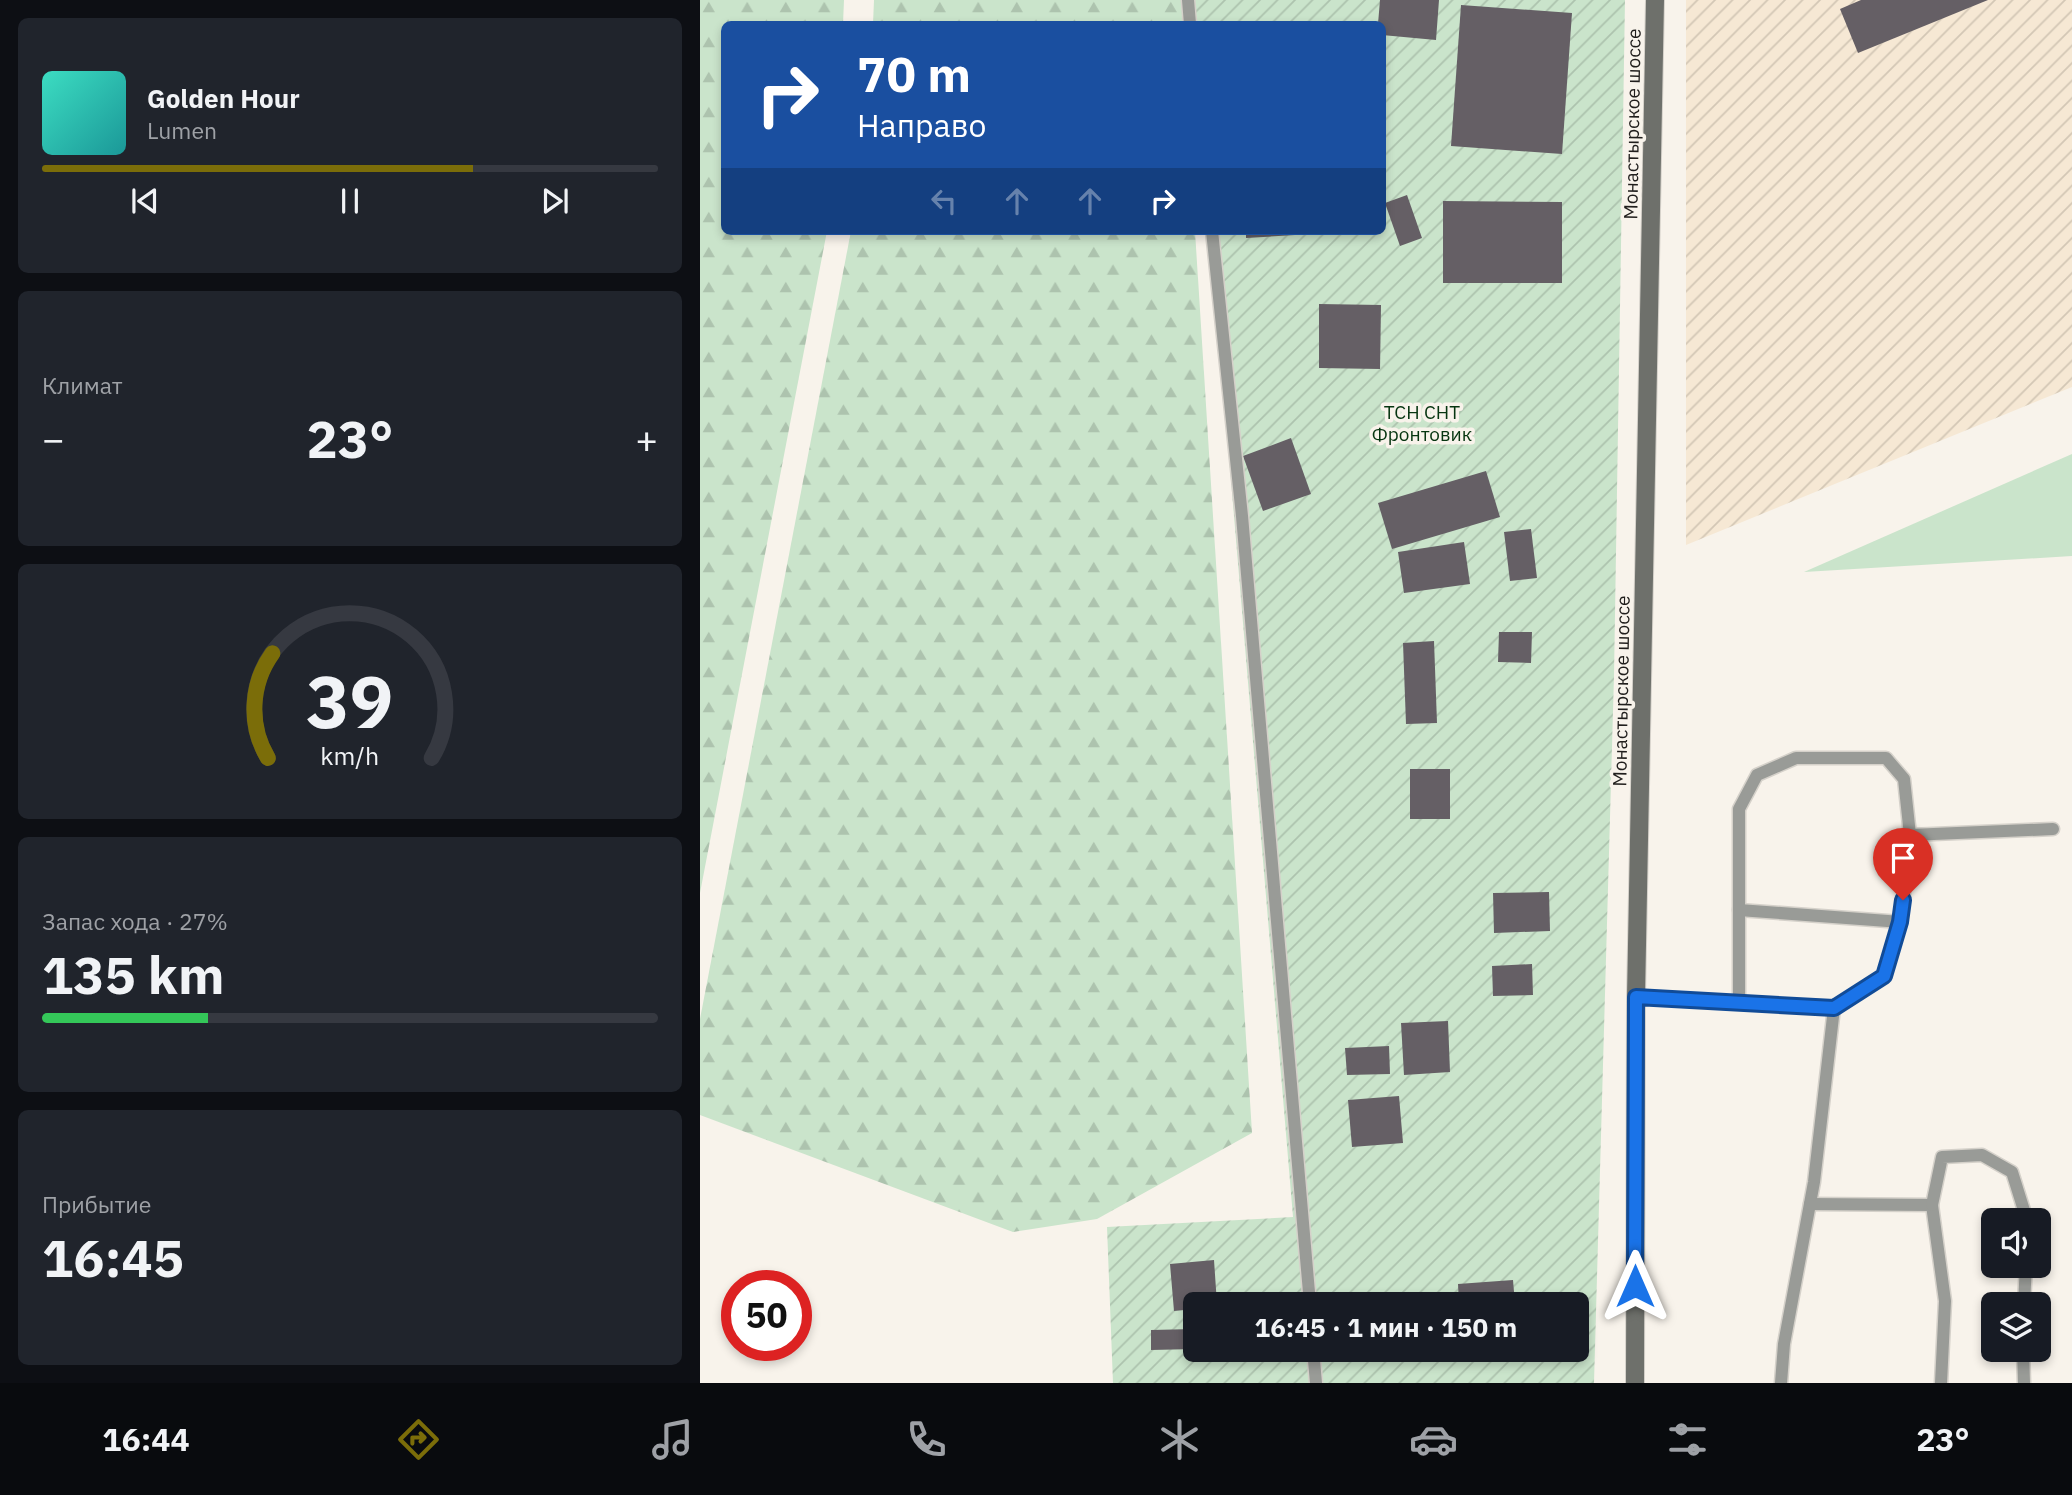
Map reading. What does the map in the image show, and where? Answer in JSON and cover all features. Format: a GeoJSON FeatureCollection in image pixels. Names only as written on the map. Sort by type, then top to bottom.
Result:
{"type":"FeatureCollection","features":[{"type":"Feature","properties":{"kind":"main road","name":"Монастырское шоссе"},"geometry":{"type":"LineString","coordinates":[[1635,1383],[1636,997],[1655,0]]}},
{"type":"Feature","properties":{"kind":"lane"},"geometry":{"type":"LineString","coordinates":[[1188,0],[1190,21]]}},
{"type":"Feature","properties":{"kind":"lane"},"geometry":{"type":"LineString","coordinates":[[1212,235],[1242,516],[1309,1292]]}},
{"type":"Feature","properties":{"kind":"lane"},"geometry":{"type":"LineString","coordinates":[[1636,997],[1834,1008],[1884,976],[1900,922],[1910,835],[1904,779],[1886,758],[1796,758],[1757,775],[1739,809],[1739,1002]]}},
{"type":"Feature","properties":{"kind":"lane"},"geometry":{"type":"LineString","coordinates":[[1910,835],[2053,829]]}},
{"type":"Feature","properties":{"kind":"lane"},"geometry":{"type":"LineString","coordinates":[[1739,910],[1900,922]]}},
{"type":"Feature","properties":{"kind":"lane"},"geometry":{"type":"LineString","coordinates":[[1781,1383],[1784,1344],[1814,1182],[1834,1008]]}},
{"type":"Feature","properties":{"kind":"lane"},"geometry":{"type":"LineString","coordinates":[[1941,1383],[1945,1301],[1932,1205],[1942,1157],[1982,1155],[2012,1172],[2023,1208]]}},
{"type":"Feature","properties":{"kind":"lane"},"geometry":{"type":"LineString","coordinates":[[1810,1204],[1932,1205]]}},
{"type":"Feature","properties":{"kind":"lane"},"geometry":{"type":"LineString","coordinates":[[1315,1362],[1316,1383]]}},
{"type":"Feature","properties":{"kind":"lane"},"geometry":{"type":"LineString","coordinates":[[2023,1362],[2024,1383]]}},
{"type":"Feature","properties":{"kind":"shaded area"},"geometry":{"type":"Polygon","coordinates":[[[1686,0],[2072,0],[2072,387],[1686,545],[1686,0]]]}},
{"type":"Feature","properties":{"kind":"green space"},"geometry":{"type":"Polygon","coordinates":[[[700,0],[844,0],[843,21],[721,21],[721,235],[826,235],[700,893],[700,0]]]}},
{"type":"Feature","properties":{"kind":"green space"},"geometry":{"type":"Polygon","coordinates":[[[874,0],[1181,0],[1183,21],[873,21],[874,0]]]}},
{"type":"Feature","properties":{"kind":"green space","name":"ТСН СНТ Фронтовик"},"geometry":{"type":"Polygon","coordinates":[[[1193,0],[1625,0],[1614,676],[1594,1383],[1113,1383],[1107,1227],[1293,1217],[1210,235],[1386,235],[1386,21],[1195,21],[1193,0]]]}},
{"type":"Feature","properties":{"kind":"green space"},"geometry":{"type":"Polygon","coordinates":[[[850,235],[1195,235],[1252,1133],[1097,1219],[1013,1232],[700,1115],[700,1019],[850,235]]]}},
{"type":"Feature","properties":{"kind":"green space"},"geometry":{"type":"Polygon","coordinates":[[[2072,454],[2072,556],[1804,572],[2072,454]]]}},
{"type":"Feature","properties":{"kind":"building"},"geometry":{"type":"Polygon","coordinates":[[[1380,0],[1439,0],[1436,40],[1386,35],[1386,21],[1378,21],[1380,0]]]}},
{"type":"Feature","properties":{"kind":"building"},"geometry":{"type":"Polygon","coordinates":[[[1861,0],[1988,0],[1858,53],[1840,9],[1861,0]]]}},
{"type":"Feature","properties":{"kind":"building"},"geometry":{"type":"Polygon","coordinates":[[[1461,5],[1572,13],[1562,154],[1451,146],[1461,5]]]}},
{"type":"Feature","properties":{"kind":"building"},"geometry":{"type":"Polygon","coordinates":[[[1407,195],[1422,238],[1400,246],[1386,203],[1407,195]]]}},
{"type":"Feature","properties":{"kind":"building"},"geometry":{"type":"Polygon","coordinates":[[[1443,201],[1562,202],[1562,283],[1443,283],[1443,201]]]}},
{"type":"Feature","properties":{"kind":"building"},"geometry":{"type":"Polygon","coordinates":[[[1246,235],[1295,235],[1246,238],[1246,235]]]}},
{"type":"Feature","properties":{"kind":"building"},"geometry":{"type":"Polygon","coordinates":[[[1319,304],[1381,305],[1380,369],[1319,368],[1319,304]]]}},
{"type":"Feature","properties":{"kind":"building"},"geometry":{"type":"Polygon","coordinates":[[[1291,438],[1311,494],[1263,511],[1243,456],[1291,438]]]}},
{"type":"Feature","properties":{"kind":"building"},"geometry":{"type":"Polygon","coordinates":[[[1486,471],[1500,517],[1392,549],[1378,503],[1486,471]]]}},
{"type":"Feature","properties":{"kind":"building"},"geometry":{"type":"Polygon","coordinates":[[[1531,529],[1537,578],[1510,581],[1504,532],[1531,529]]]}},
{"type":"Feature","properties":{"kind":"building"},"geometry":{"type":"Polygon","coordinates":[[[1464,542],[1470,584],[1404,593],[1398,552],[1464,542]]]}},
{"type":"Feature","properties":{"kind":"building"},"geometry":{"type":"Polygon","coordinates":[[[1499,632],[1532,632],[1531,663],[1498,662],[1499,632]]]}},
{"type":"Feature","properties":{"kind":"building"},"geometry":{"type":"Polygon","coordinates":[[[1434,641],[1437,723],[1406,724],[1403,643],[1434,641]]]}},
{"type":"Feature","properties":{"kind":"building"},"geometry":{"type":"Polygon","coordinates":[[[1410,769],[1450,769],[1450,819],[1410,819],[1410,769]]]}},
{"type":"Feature","properties":{"kind":"building"},"geometry":{"type":"Polygon","coordinates":[[[1549,892],[1550,931],[1494,933],[1493,893],[1549,892]]]}},
{"type":"Feature","properties":{"kind":"building"},"geometry":{"type":"Polygon","coordinates":[[[1532,964],[1533,995],[1493,996],[1492,966],[1532,964]]]}},
{"type":"Feature","properties":{"kind":"building"},"geometry":{"type":"Polygon","coordinates":[[[1448,1021],[1450,1072],[1404,1075],[1401,1023],[1448,1021]]]}},
{"type":"Feature","properties":{"kind":"building"},"geometry":{"type":"Polygon","coordinates":[[[1389,1046],[1390,1074],[1347,1075],[1345,1048],[1389,1046]]]}},
{"type":"Feature","properties":{"kind":"building"},"geometry":{"type":"Polygon","coordinates":[[[1399,1096],[1403,1143],[1352,1147],[1348,1100],[1399,1096]]]}},
{"type":"Feature","properties":{"kind":"building"},"geometry":{"type":"Polygon","coordinates":[[[1214,1260],[1216,1292],[1183,1292],[1183,1310],[1174,1311],[1170,1264],[1214,1260]]]}},
{"type":"Feature","properties":{"kind":"building"},"geometry":{"type":"Polygon","coordinates":[[[1513,1280],[1514,1292],[1458,1292],[1458,1284],[1513,1280]]]}},
{"type":"Feature","properties":{"kind":"building"},"geometry":{"type":"Polygon","coordinates":[[[1183,1329],[1183,1349],[1151,1350],[1151,1330],[1183,1329]]]}},
{"type":"Feature","properties":{"kind":"route"},"geometry":{"type":"LineString","coordinates":[[1635,1286],[1636,997],[1834,1008],[1884,976],[1900,922],[1903,900]]}}]}
